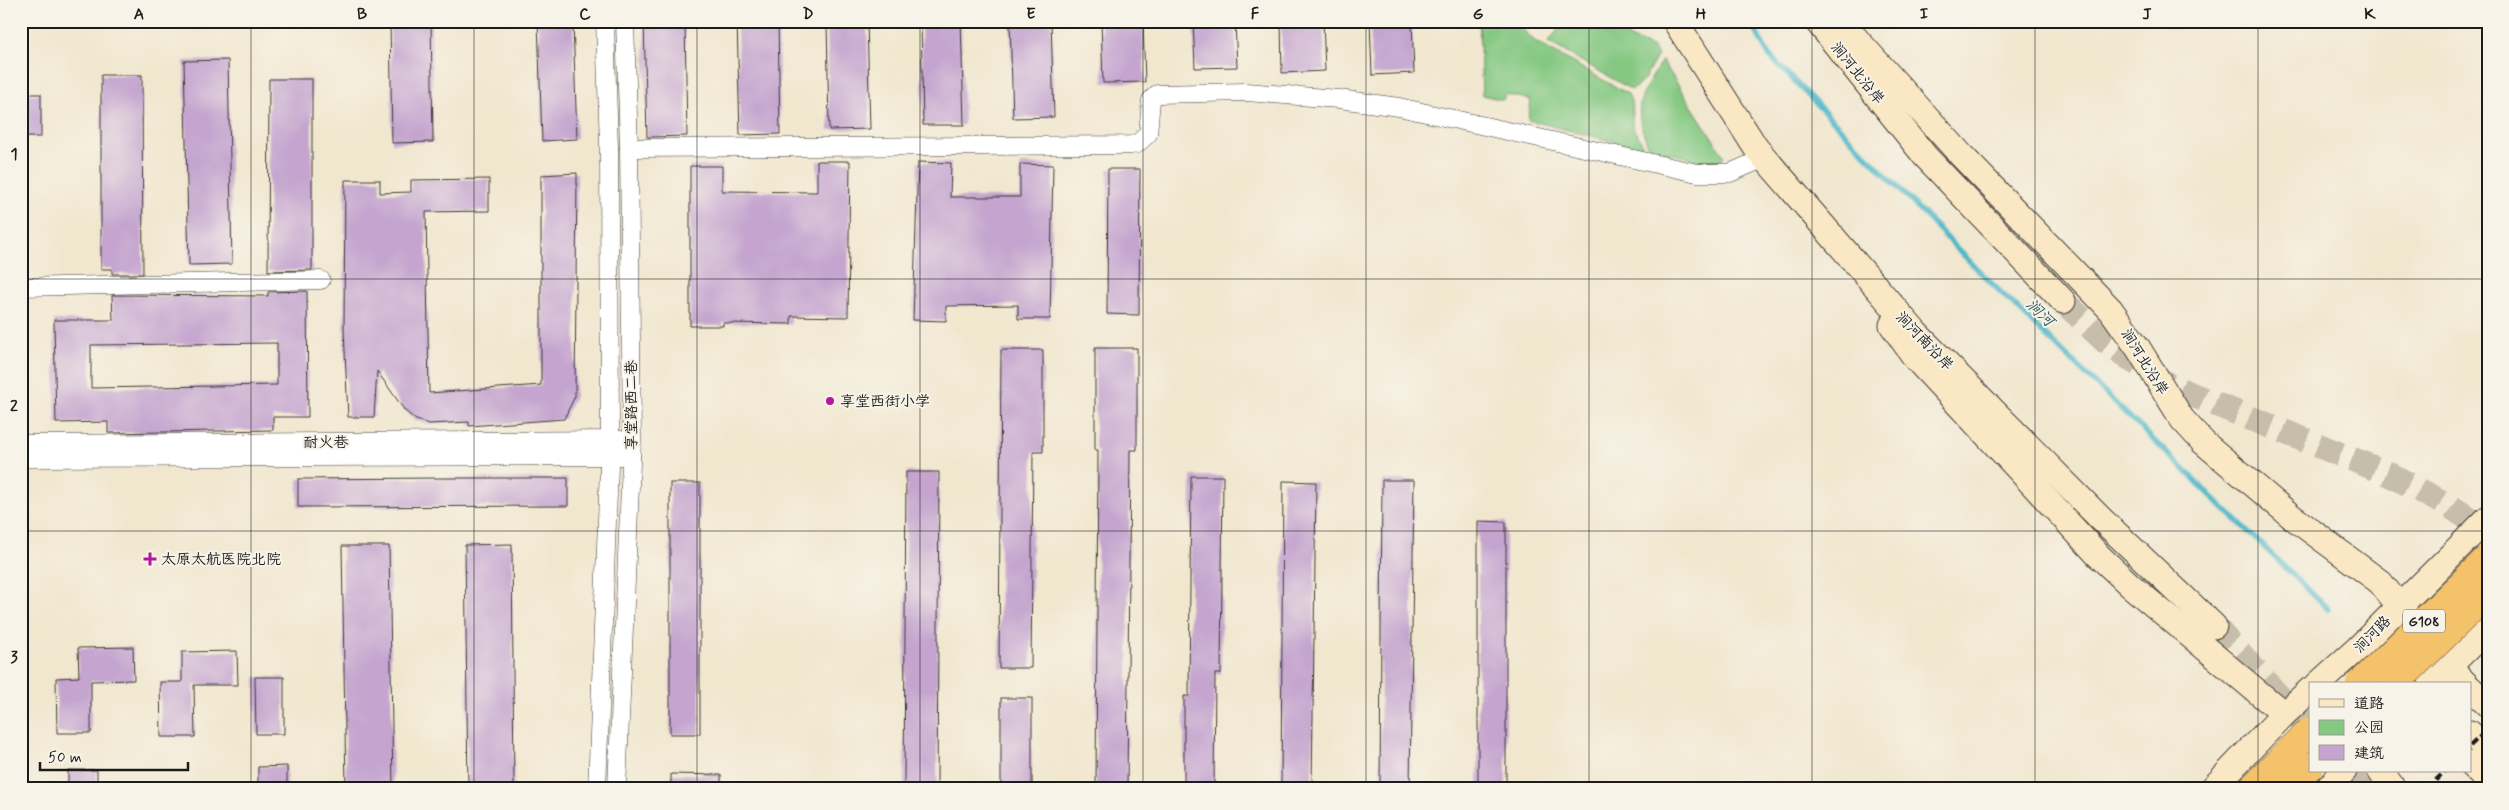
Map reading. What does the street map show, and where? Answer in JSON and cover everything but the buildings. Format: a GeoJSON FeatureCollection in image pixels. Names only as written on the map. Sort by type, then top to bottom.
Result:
{"type":"FeatureCollection","features":[{"type":"Feature","properties":{"kind":"main road","name":"涧河路"},"geometry":{"type":"LineString","coordinates":[[2362,682],[2488,558]]}},
{"type":"Feature","properties":{"kind":"main road","name":"G108"},"geometry":{"type":"LineString","coordinates":[[2396,682],[2488,593]]}},
{"type":"Feature","properties":{"kind":"main road"},"geometry":{"type":"LineString","coordinates":[[2251,789],[2309,732]]}},
{"type":"Feature","properties":{"kind":"main road"},"geometry":{"type":"LineString","coordinates":[[2286,789],[2309,767]]}},
{"type":"Feature","properties":{"kind":"street","name":"享堂路西二巷"},"geometry":{"type":"LineString","coordinates":[[597,789],[609,448],[610,148],[604,21]]}},
{"type":"Feature","properties":{"kind":"street","name":"享堂路西二巷"},"geometry":{"type":"LineString","coordinates":[[617,789],[631,448],[629,148],[625,21]]}},
{"type":"Feature","properties":{"kind":"street","name":"涧河南沿岸"},"geometry":{"type":"LineString","coordinates":[[1675,21],[1764,158],[1916,333],[2100,518],[2214,626]]}},
{"type":"Feature","properties":{"kind":"street","name":"涧河北沿岸"},"geometry":{"type":"LineString","coordinates":[[1817,21],[1926,156],[2063,301]]}},
{"type":"Feature","properties":{"kind":"street","name":"涧河北沿岸"},"geometry":{"type":"LineString","coordinates":[[1840,21],[1962,156],[2111,310],[2138,348],[2182,419],[2203,442],[2241,477],[2380,582],[2400,606],[2449,678]]}},
{"type":"Feature","properties":{"kind":"street"},"geometry":{"type":"LineString","coordinates":[[629,148],[1130,145],[1137,144],[1148,134],[1151,100],[1157,94],[1246,92],[1339,99],[1400,108],[1697,173],[1730,173],[1764,158]]}},
{"type":"Feature","properties":{"kind":"street"},"geometry":{"type":"LineString","coordinates":[[1833,238],[1916,360],[2099,556],[2131,586],[2284,714]]}},
{"type":"Feature","properties":{"kind":"street"},"geometry":{"type":"LineString","coordinates":[[21,287],[321,280]]}},
{"type":"Feature","properties":{"kind":"street","name":"耐火巷"},"geometry":{"type":"LineString","coordinates":[[21,444],[631,448]]}},
{"type":"Feature","properties":{"kind":"street","name":"耐火巷"},"geometry":{"type":"LineString","coordinates":[[21,458],[609,448]]}},
{"type":"Feature","properties":{"kind":"street","name":"涧河路"},"geometry":{"type":"LineString","coordinates":[[2320,682],[2357,649],[2488,518]]}},
{"type":"Feature","properties":{"kind":"street"},"geometry":{"type":"LineString","coordinates":[[2449,678],[2488,628]]}},
{"type":"Feature","properties":{"kind":"street"},"geometry":{"type":"LineString","coordinates":[[2357,649],[2392,682]]}},
{"type":"Feature","properties":{"kind":"street"},"geometry":{"type":"LineString","coordinates":[[2472,690],[2488,704]]}},
{"type":"Feature","properties":{"kind":"street"},"geometry":{"type":"LineString","coordinates":[[2212,789],[2284,714],[2309,691]]}},
{"type":"Feature","properties":{"kind":"street"},"geometry":{"type":"LineString","coordinates":[[2472,735],[2488,751]]}},
{"type":"Feature","properties":{"kind":"street"},"geometry":{"type":"LineString","coordinates":[[2235,767],[2253,759],[2270,760],[2282,766],[2292,776],[2298,789]]}},
{"type":"Feature","properties":{"kind":"street"},"geometry":{"type":"LineString","coordinates":[[2472,766],[2488,782]]}},
{"type":"Feature","properties":{"kind":"street"},"geometry":{"type":"LineString","coordinates":[[2327,789],[2343,772]]}},
{"type":"Feature","properties":{"kind":"street"},"geometry":{"type":"LineString","coordinates":[[2381,772],[2394,789]]}},
{"type":"Feature","properties":{"kind":"green space"},"geometry":{"type":"Polygon","coordinates":[[[1479,21],[1518,21],[1526,33],[1536,42],[1628,94],[1632,106],[1633,127],[1642,146],[1639,148],[1528,120],[1531,100],[1505,94],[1503,100],[1482,95],[1479,21]]]}},
{"type":"Feature","properties":{"kind":"green space"},"geometry":{"type":"Polygon","coordinates":[[[1559,21],[1611,21],[1630,38],[1652,47],[1658,55],[1643,81],[1632,90],[1548,42],[1557,31],[1559,21]]]}},
{"type":"Feature","properties":{"kind":"green space"},"geometry":{"type":"Polygon","coordinates":[[[1662,60],[1724,156],[1722,160],[1706,162],[1649,148],[1640,121],[1640,102],[1643,93],[1662,60]]]}},
{"type":"Feature","properties":{"kind":"waterway","name":"涧河"},"geometry":{"type":"LineString","coordinates":[[1750,21],[1769,55],[1982,274],[2328,609]]}},
{"type":"Feature","properties":{"kind":"tunnel"},"geometry":{"type":"LineString","coordinates":[[2063,301],[2106,342],[2168,385],[2389,474],[2451,507],[2488,531]]}},
{"type":"Feature","properties":{"kind":"tunnel"},"geometry":{"type":"LineString","coordinates":[[2214,626],[2309,729]]}},
{"type":"Feature","properties":{"kind":"tunnel"},"geometry":{"type":"LineString","coordinates":[[2350,772],[2365,789]]}},
{"type":"Feature","properties":{"kind":"railway"},"geometry":{"type":"LineString","coordinates":[[2472,744],[2488,729]]}},
{"type":"Feature","properties":{"kind":"railway"},"geometry":{"type":"LineString","coordinates":[[2427,789],[2444,772]]}},
{"type":"Feature","properties":{"kind":"railway"},"geometry":{"type":"LineString","coordinates":[[2480,789],[2488,781]]}},
{"type":"Feature","properties":{"kind":"place","name":"享堂西街小学"},"geometry":{"type":"Point","coordinates":[830,401]}},
{"type":"Feature","properties":{"kind":"place","name":"太原太航医院北院"},"geometry":{"type":"Point","coordinates":[150,559]}}]}
